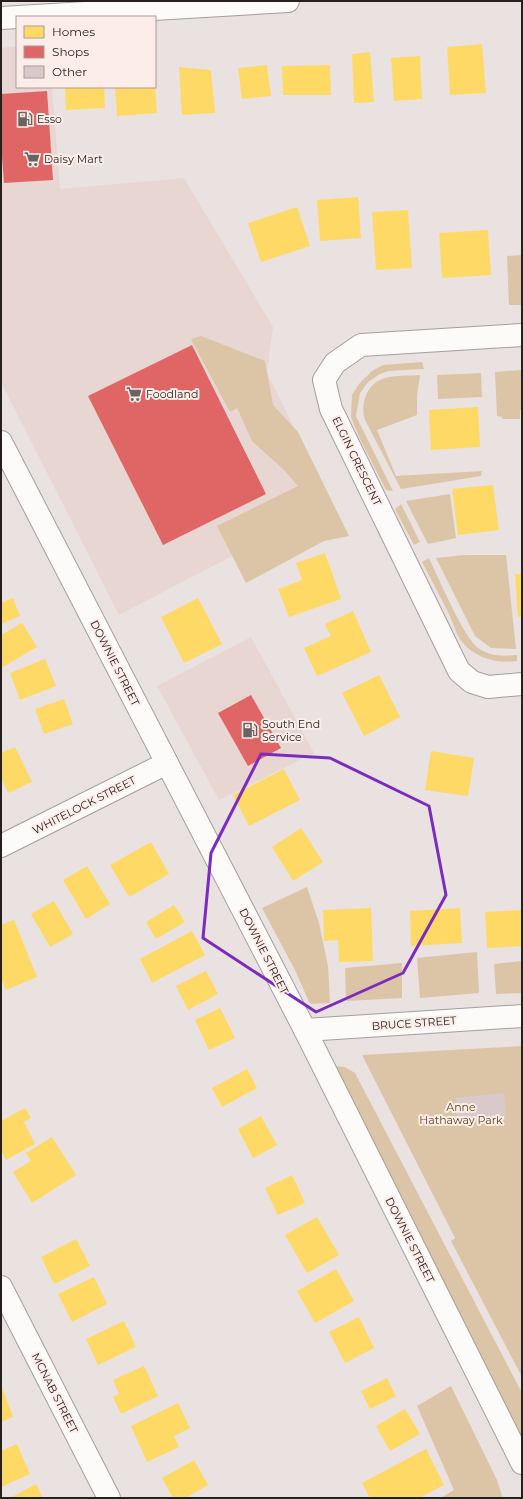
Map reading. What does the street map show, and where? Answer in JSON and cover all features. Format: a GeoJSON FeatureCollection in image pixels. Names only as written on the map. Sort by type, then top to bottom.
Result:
{"type":"FeatureCollection","features":[{"type":"Feature","properties":{"kind":"street"},"geometry":{"type":"LineString","coordinates":[[35,16],[288,1]]}},
{"type":"Feature","properties":{"kind":"street"},"geometry":{"type":"LineString","coordinates":[[1,18],[16,17]]}},
{"type":"Feature","properties":{"kind":"street","name":"ELGIN CRESCENT"},"geometry":{"type":"LineString","coordinates":[[522,335],[361,345],[335,362],[324,380],[331,409],[459,671],[472,682],[488,687],[522,684]]}},
{"type":"Feature","properties":{"kind":"street","name":"DOWNIE STREET"},"geometry":{"type":"LineString","coordinates":[[1,442],[305,1030],[522,1463]]}},
{"type":"Feature","properties":{"kind":"street","name":"WHITELOCK STREET"},"geometry":{"type":"LineString","coordinates":[[1,846],[167,763]]}},
{"type":"Feature","properties":{"kind":"street","name":"BRUCE STREET"},"geometry":{"type":"LineString","coordinates":[[305,1030],[522,1016]]}},
{"type":"Feature","properties":{"kind":"street","name":"MCNAB STREET"},"geometry":{"type":"LineString","coordinates":[[1,1287],[109,1498]]}},
{"type":"Feature","properties":{"kind":"highlighted area"},"geometry":{"type":"Polygon","coordinates":[[[261,754],[330,758],[429,806],[446,895],[403,973],[316,1012],[203,938],[211,853],[261,754]]]}},
{"type":"Feature","properties":{"kind":"shaded area"},"geometry":{"type":"Polygon","coordinates":[[[16,46],[16,88],[52,88],[60,189],[184,178],[273,327],[267,373],[332,504],[119,615],[1,382],[1,48],[16,46]]]}},
{"type":"Feature","properties":{"kind":"shaded area"},"geometry":{"type":"Polygon","coordinates":[[[251,637],[314,753],[219,800],[157,686],[251,637]]]}},
{"type":"Feature","properties":{"kind":"green space"},"geometry":{"type":"Polygon","coordinates":[[[522,255],[522,305],[509,305],[507,256],[522,255]]]}},
{"type":"Feature","properties":{"kind":"green space"},"geometry":{"type":"Polygon","coordinates":[[[201,336],[265,361],[273,405],[298,432],[349,536],[324,541],[246,583],[217,526],[298,486],[284,470],[252,441],[237,408],[230,412],[191,339],[201,336]]]}},
{"type":"Feature","properties":{"kind":"green space"},"geometry":{"type":"Polygon","coordinates":[[[422,362],[424,369],[388,371],[380,374],[368,382],[360,393],[356,416],[393,491],[386,490],[360,439],[351,417],[352,395],[359,384],[372,371],[383,365],[422,362]]]}},
{"type":"Feature","properties":{"kind":"green space"},"geometry":{"type":"Polygon","coordinates":[[[521,370],[522,410],[520,410],[520,419],[502,419],[502,417],[497,416],[495,372],[521,370]]]}},
{"type":"Feature","properties":{"kind":"green space"},"geometry":{"type":"Polygon","coordinates":[[[481,373],[482,397],[438,399],[437,375],[481,373]]]}},
{"type":"Feature","properties":{"kind":"green space"},"geometry":{"type":"Polygon","coordinates":[[[420,375],[417,396],[417,415],[377,430],[396,476],[482,471],[481,476],[401,489],[366,422],[363,409],[364,402],[369,390],[378,381],[393,376],[420,375]]]}},
{"type":"Feature","properties":{"kind":"green space"},"geometry":{"type":"Polygon","coordinates":[[[450,494],[456,538],[428,544],[406,501],[450,494]]]}},
{"type":"Feature","properties":{"kind":"green space"},"geometry":{"type":"Polygon","coordinates":[[[401,504],[420,542],[414,545],[395,509],[401,504]]]}},
{"type":"Feature","properties":{"kind":"green space"},"geometry":{"type":"Polygon","coordinates":[[[465,555],[506,555],[516,649],[491,648],[475,636],[436,558],[465,555]]]}},
{"type":"Feature","properties":{"kind":"green space"},"geometry":{"type":"Polygon","coordinates":[[[429,558],[459,620],[472,642],[478,648],[488,653],[502,656],[517,655],[517,661],[494,661],[480,656],[467,648],[456,632],[449,614],[422,562],[429,558]]]}},
{"type":"Feature","properties":{"kind":"green space"},"geometry":{"type":"Polygon","coordinates":[[[307,887],[319,923],[328,966],[330,1003],[311,1004],[309,1002],[296,972],[262,908],[307,887]]]}},
{"type":"Feature","properties":{"kind":"green space"},"geometry":{"type":"Polygon","coordinates":[[[477,952],[479,993],[420,998],[417,958],[477,952]]]}},
{"type":"Feature","properties":{"kind":"green space"},"geometry":{"type":"Polygon","coordinates":[[[522,961],[522,993],[496,994],[494,964],[522,961]]]}},
{"type":"Feature","properties":{"kind":"green space"},"geometry":{"type":"Polygon","coordinates":[[[402,963],[402,998],[346,1001],[345,968],[402,963]]]}},
{"type":"Feature","properties":{"kind":"green space","name":"Anne Hathaway Park"},"geometry":{"type":"Polygon","coordinates":[[[522,1046],[522,1377],[451,1241],[455,1238],[362,1055],[522,1046]]]}},
{"type":"Feature","properties":{"kind":"green space"},"geometry":{"type":"Polygon","coordinates":[[[335,1066],[345,1067],[355,1073],[522,1393],[522,1440],[335,1066]]]}},
{"type":"Feature","properties":{"kind":"green space"},"geometry":{"type":"Polygon","coordinates":[[[451,1386],[497,1480],[502,1496],[501,1498],[441,1498],[454,1490],[417,1406],[451,1386]]]}},
{"type":"Feature","properties":{"kind":"building: Homes"},"geometry":{"type":"Polygon","coordinates":[[[482,44],[486,93],[450,95],[447,47],[482,44]]]}},
{"type":"Feature","properties":{"kind":"building: Homes"},"geometry":{"type":"Polygon","coordinates":[[[370,52],[374,102],[354,103],[352,54],[370,52]]]}},
{"type":"Feature","properties":{"kind":"building: Homes"},"geometry":{"type":"Polygon","coordinates":[[[420,56],[422,99],[394,101],[391,58],[420,56]]]}},
{"type":"Feature","properties":{"kind":"building: Homes"},"geometry":{"type":"Polygon","coordinates":[[[267,65],[271,96],[242,99],[238,68],[267,65]]]}},
{"type":"Feature","properties":{"kind":"building: Homes"},"geometry":{"type":"Polygon","coordinates":[[[330,65],[331,95],[283,95],[282,66],[330,65]]]}},
{"type":"Feature","properties":{"kind":"building: Homes"},"geometry":{"type":"Polygon","coordinates":[[[179,67],[211,70],[215,113],[182,115],[179,67]]]}},
{"type":"Feature","properties":{"kind":"building: Homes"},"geometry":{"type":"Polygon","coordinates":[[[65,88],[104,88],[105,108],[66,110],[65,88]]]}},
{"type":"Feature","properties":{"kind":"building: Homes"},"geometry":{"type":"Polygon","coordinates":[[[115,88],[155,88],[157,113],[117,116],[115,88]]]}},
{"type":"Feature","properties":{"kind":"building: Homes"},"geometry":{"type":"Polygon","coordinates":[[[358,197],[361,238],[320,241],[317,200],[358,197]]]}},
{"type":"Feature","properties":{"kind":"building: Homes"},"geometry":{"type":"Polygon","coordinates":[[[297,207],[310,246],[261,262],[248,223],[297,207]]]}},
{"type":"Feature","properties":{"kind":"building: Homes"},"geometry":{"type":"Polygon","coordinates":[[[408,210],[412,268],[376,270],[372,212],[408,210]]]}},
{"type":"Feature","properties":{"kind":"building: Homes"},"geometry":{"type":"Polygon","coordinates":[[[488,230],[491,275],[442,278],[439,233],[488,230]]]}},
{"type":"Feature","properties":{"kind":"building: Homes"},"geometry":{"type":"Polygon","coordinates":[[[478,407],[480,447],[431,450],[429,410],[478,407]]]}},
{"type":"Feature","properties":{"kind":"building: Homes"},"geometry":{"type":"Polygon","coordinates":[[[493,485],[499,530],[458,535],[452,489],[493,485]]]}},
{"type":"Feature","properties":{"kind":"building: Homes"},"geometry":{"type":"Polygon","coordinates":[[[325,553],[341,599],[289,617],[278,589],[302,580],[296,563],[325,553]]]}},
{"type":"Feature","properties":{"kind":"building: Homes"},"geometry":{"type":"Polygon","coordinates":[[[515,574],[522,574],[522,616],[518,617],[515,574]]]}},
{"type":"Feature","properties":{"kind":"building: Homes"},"geometry":{"type":"Polygon","coordinates":[[[13,598],[20,616],[1,624],[1,603],[13,598]]]}},
{"type":"Feature","properties":{"kind":"building: Homes"},"geometry":{"type":"Polygon","coordinates":[[[198,598],[222,644],[184,663],[161,617],[198,598]]]}},
{"type":"Feature","properties":{"kind":"building: Homes"},"geometry":{"type":"Polygon","coordinates":[[[353,611],[371,652],[317,676],[304,648],[331,636],[325,624],[353,611]]]}},
{"type":"Feature","properties":{"kind":"building: Homes"},"geometry":{"type":"Polygon","coordinates":[[[22,623],[37,647],[1,668],[1,635],[22,623]]]}},
{"type":"Feature","properties":{"kind":"building: Homes"},"geometry":{"type":"Polygon","coordinates":[[[45,659],[56,686],[20,700],[10,673],[45,659]]]}},
{"type":"Feature","properties":{"kind":"building: Homes"},"geometry":{"type":"Polygon","coordinates":[[[379,675],[400,717],[364,736],[342,693],[379,675]]]}},
{"type":"Feature","properties":{"kind":"building: Homes"},"geometry":{"type":"Polygon","coordinates":[[[64,699],[73,724],[44,734],[35,709],[64,699]]]}},
{"type":"Feature","properties":{"kind":"building: Homes"},"geometry":{"type":"Polygon","coordinates":[[[15,747],[32,782],[8,793],[1,778],[1,753],[15,747]]]}},
{"type":"Feature","properties":{"kind":"building: Homes"},"geometry":{"type":"Polygon","coordinates":[[[431,751],[474,758],[468,796],[425,790],[431,751]]]}},
{"type":"Feature","properties":{"kind":"building: Homes"},"geometry":{"type":"Polygon","coordinates":[[[284,769],[300,800],[249,826],[233,795],[284,769]]]}},
{"type":"Feature","properties":{"kind":"building: Homes"},"geometry":{"type":"Polygon","coordinates":[[[301,828],[323,862],[293,881],[272,847],[301,828]]]}},
{"type":"Feature","properties":{"kind":"building: Homes"},"geometry":{"type":"Polygon","coordinates":[[[151,842],[169,874],[129,897],[110,865],[151,842]]]}},
{"type":"Feature","properties":{"kind":"building: Homes"},"geometry":{"type":"Polygon","coordinates":[[[87,866],[110,904],[86,919],[63,880],[87,866]]]}},
{"type":"Feature","properties":{"kind":"building: Homes"},"geometry":{"type":"Polygon","coordinates":[[[54,901],[73,934],[50,947],[31,914],[54,901]]]}},
{"type":"Feature","properties":{"kind":"building: Homes"},"geometry":{"type":"Polygon","coordinates":[[[174,905],[185,922],[156,939],[146,922],[174,905]]]}},
{"type":"Feature","properties":{"kind":"building: Homes"},"geometry":{"type":"Polygon","coordinates":[[[371,908],[373,961],[339,962],[338,940],[324,941],[323,910],[371,908]]]}},
{"type":"Feature","properties":{"kind":"building: Homes"},"geometry":{"type":"Polygon","coordinates":[[[460,908],[462,943],[411,946],[410,911],[460,908]]]}},
{"type":"Feature","properties":{"kind":"building: Homes"},"geometry":{"type":"Polygon","coordinates":[[[522,910],[522,946],[487,948],[485,912],[522,910]]]}},
{"type":"Feature","properties":{"kind":"building: Homes"},"geometry":{"type":"Polygon","coordinates":[[[14,920],[37,977],[6,990],[1,978],[1,925],[14,920]]]}},
{"type":"Feature","properties":{"kind":"building: Homes"},"geometry":{"type":"Polygon","coordinates":[[[192,931],[205,955],[152,983],[140,959],[192,931]]]}},
{"type":"Feature","properties":{"kind":"building: Homes"},"geometry":{"type":"Polygon","coordinates":[[[206,971],[218,994],[188,1010],[176,986],[206,971]]]}},
{"type":"Feature","properties":{"kind":"building: Homes"},"geometry":{"type":"Polygon","coordinates":[[[220,1008],[235,1038],[209,1050],[195,1020],[220,1008]]]}},
{"type":"Feature","properties":{"kind":"building: Homes"},"geometry":{"type":"Polygon","coordinates":[[[247,1069],[257,1088],[222,1107],[212,1088],[247,1069]]]}},
{"type":"Feature","properties":{"kind":"building: Homes"},"geometry":{"type":"Polygon","coordinates":[[[25,1108],[31,1118],[24,1122],[35,1144],[6,1160],[1,1151],[1,1121],[25,1108]]]}},
{"type":"Feature","properties":{"kind":"building: Homes"},"geometry":{"type":"Polygon","coordinates":[[[261,1116],[277,1145],[253,1158],[238,1129],[261,1116]]]}},
{"type":"Feature","properties":{"kind":"building: Homes"},"geometry":{"type":"Polygon","coordinates":[[[52,1137],[76,1175],[32,1203],[13,1172],[31,1161],[26,1153],[52,1137]]]}},
{"type":"Feature","properties":{"kind":"building: Homes"},"geometry":{"type":"Polygon","coordinates":[[[292,1175],[305,1203],[278,1215],[265,1188],[292,1175]]]}},
{"type":"Feature","properties":{"kind":"building: Homes"},"geometry":{"type":"Polygon","coordinates":[[[317,1217],[339,1255],[307,1273],[285,1235],[317,1217]]]}},
{"type":"Feature","properties":{"kind":"building: Homes"},"geometry":{"type":"Polygon","coordinates":[[[76,1239],[90,1266],[54,1284],[41,1257],[76,1239]]]}},
{"type":"Feature","properties":{"kind":"building: Homes"},"geometry":{"type":"Polygon","coordinates":[[[336,1269],[354,1301],[315,1323],[297,1291],[336,1269]]]}},
{"type":"Feature","properties":{"kind":"building: Homes"},"geometry":{"type":"Polygon","coordinates":[[[94,1277],[107,1304],[72,1322],[58,1294],[94,1277]]]}},
{"type":"Feature","properties":{"kind":"building: Homes"},"geometry":{"type":"Polygon","coordinates":[[[359,1317],[374,1348],[345,1363],[329,1332],[359,1317]]]}},
{"type":"Feature","properties":{"kind":"building: Homes"},"geometry":{"type":"Polygon","coordinates":[[[124,1321],[136,1347],[98,1365],[86,1339],[124,1321]]]}},
{"type":"Feature","properties":{"kind":"building: Homes"},"geometry":{"type":"Polygon","coordinates":[[[144,1366],[158,1396],[121,1414],[113,1397],[119,1394],[113,1380],[144,1366]]]}},
{"type":"Feature","properties":{"kind":"building: Homes"},"geometry":{"type":"Polygon","coordinates":[[[387,1378],[396,1396],[370,1409],[361,1391],[387,1378]]]}},
{"type":"Feature","properties":{"kind":"building: Homes"},"geometry":{"type":"Polygon","coordinates":[[[2,1387],[13,1417],[1,1422],[1,1388],[2,1387]]]}},
{"type":"Feature","properties":{"kind":"building: Homes"},"geometry":{"type":"Polygon","coordinates":[[[178,1403],[190,1428],[174,1436],[179,1447],[147,1462],[131,1426],[178,1403]]]}},
{"type":"Feature","properties":{"kind":"building: Homes"},"geometry":{"type":"Polygon","coordinates":[[[405,1409],[420,1434],[390,1451],[376,1426],[405,1409]]]}},
{"type":"Feature","properties":{"kind":"building: Homes"},"geometry":{"type":"Polygon","coordinates":[[[17,1444],[30,1474],[1,1487],[1,1451],[17,1444]]]}},
{"type":"Feature","properties":{"kind":"building: Homes"},"geometry":{"type":"Polygon","coordinates":[[[426,1449],[444,1485],[419,1498],[370,1498],[362,1483],[426,1449]]]}},
{"type":"Feature","properties":{"kind":"building: Homes"},"geometry":{"type":"Polygon","coordinates":[[[194,1460],[208,1485],[185,1498],[173,1498],[162,1478],[194,1460]]]}},
{"type":"Feature","properties":{"kind":"building: Homes"},"geometry":{"type":"Polygon","coordinates":[[[36,1484],[43,1498],[10,1498],[36,1484]]]}},
{"type":"Feature","properties":{"kind":"building: Shops","name":"Esso"},"geometry":{"type":"Polygon","coordinates":[[[47,91],[53,180],[4,183],[1,144],[1,94],[47,91]]]}},
{"type":"Feature","properties":{"kind":"building: Shops"},"geometry":{"type":"Polygon","coordinates":[[[192,345],[266,494],[163,545],[88,396],[192,345]]]}},
{"type":"Feature","properties":{"kind":"building: Shops","name":"South End Service"},"geometry":{"type":"Polygon","coordinates":[[[251,695],[281,748],[248,766],[218,713],[251,695]]]}},
{"type":"Feature","properties":{"kind":"building: Other"},"geometry":{"type":"Polygon","coordinates":[[[504,1093],[506,1119],[458,1124],[456,1098],[504,1093]]]}},
{"type":"Feature","properties":{"kind":"place","name":"Esso"},"geometry":{"type":"Point","coordinates":[25,119]}},
{"type":"Feature","properties":{"kind":"place","name":"Daisy Mart"},"geometry":{"type":"Point","coordinates":[32,159]}},
{"type":"Feature","properties":{"kind":"place","name":"Foodland"},"geometry":{"type":"Point","coordinates":[134,394]}},
{"type":"Feature","properties":{"kind":"place","name":"South End Service"},"geometry":{"type":"Point","coordinates":[250,730]}}]}
